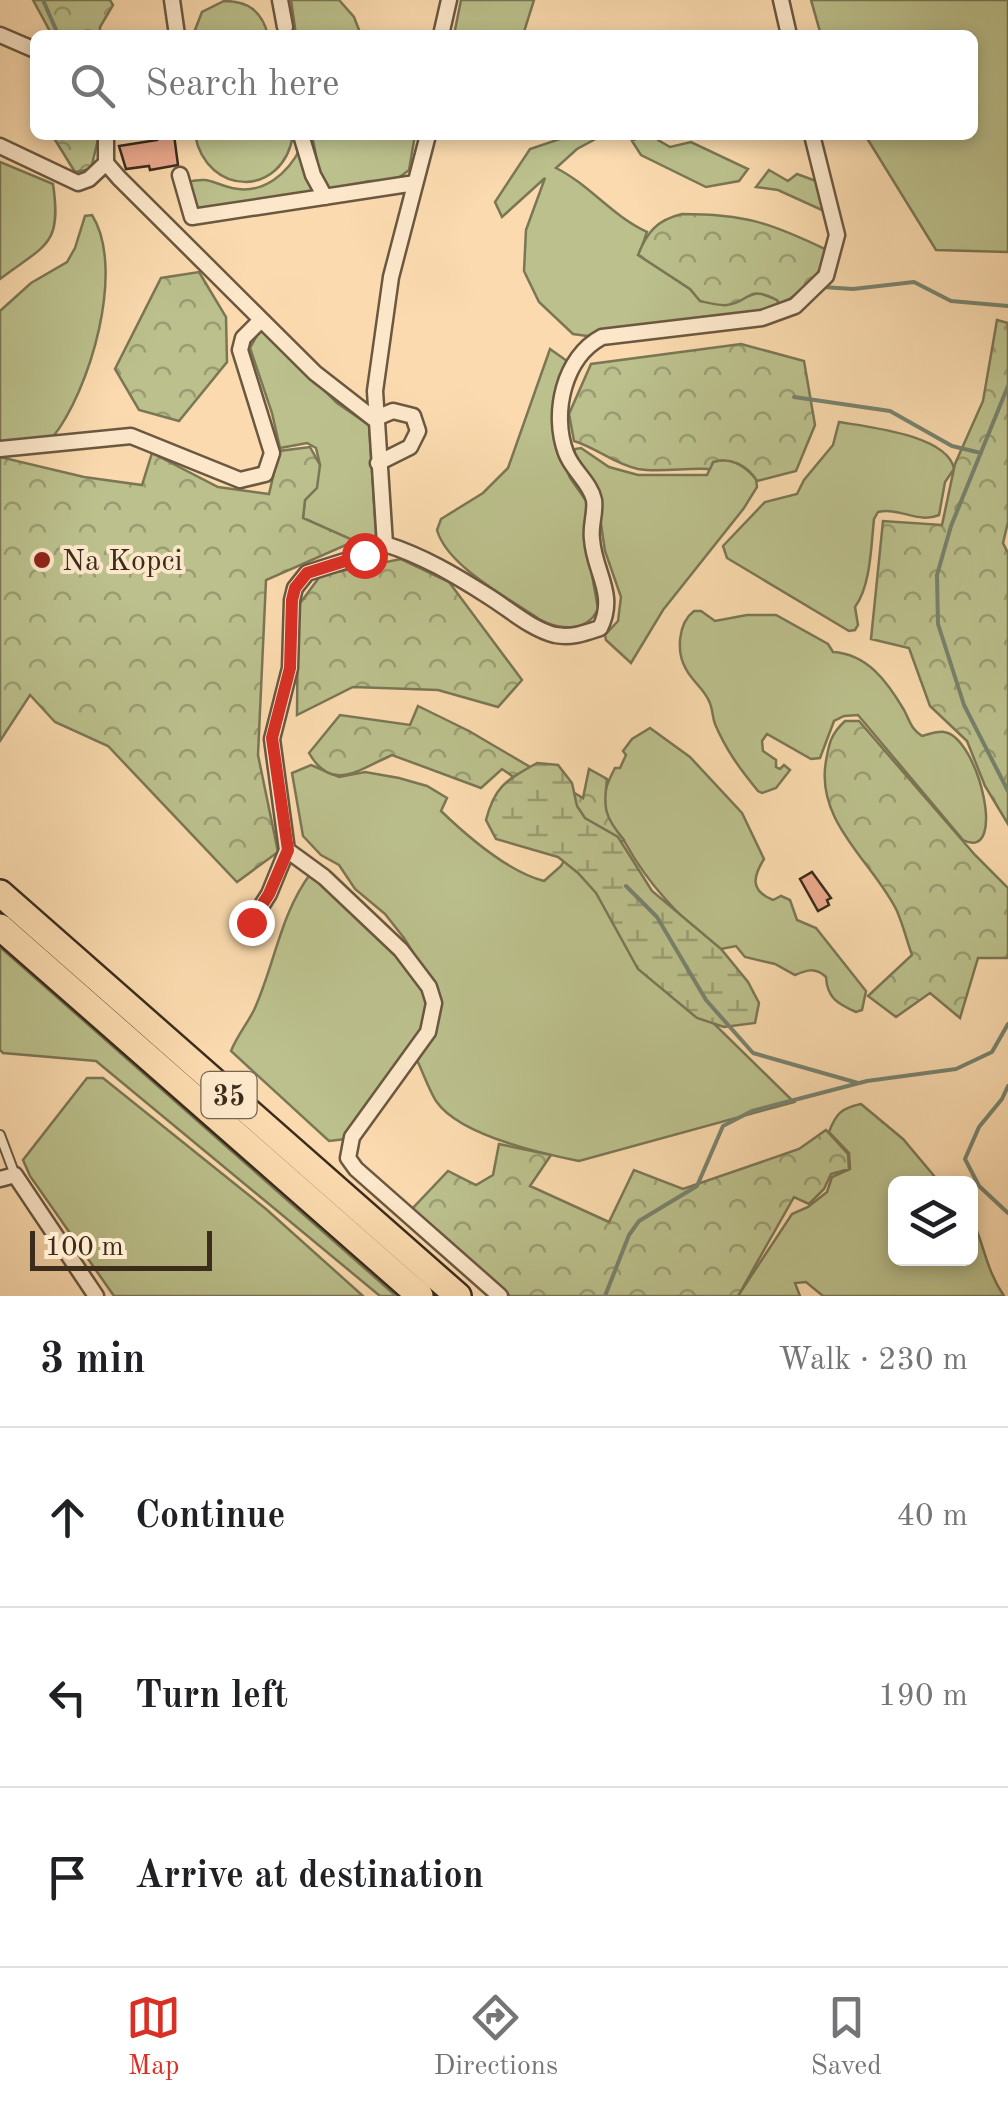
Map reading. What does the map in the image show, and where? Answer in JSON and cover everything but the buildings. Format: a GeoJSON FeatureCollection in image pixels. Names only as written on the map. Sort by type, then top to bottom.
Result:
{"type":"FeatureCollection","features":[{"type":"Feature","properties":{"kind":"highway","name":"35"},"geometry":{"type":"LineString","coordinates":[[0,894],[458,1296]]}},
{"type":"Feature","properties":{"kind":"highway","name":"35"},"geometry":{"type":"LineString","coordinates":[[0,928],[420,1296]]}},
{"type":"Feature","properties":{"kind":"street"},"geometry":{"type":"LineString","coordinates":[[172,0],[176,30]]}},
{"type":"Feature","properties":{"kind":"street"},"geometry":{"type":"LineString","coordinates":[[280,0],[285,27]]}},
{"type":"Feature","properties":{"kind":"street"},"geometry":{"type":"LineString","coordinates":[[442,30],[449,0]]}},
{"type":"Feature","properties":{"kind":"street"},"geometry":{"type":"LineString","coordinates":[[781,0],[787,30]]}},
{"type":"Feature","properties":{"kind":"street"},"geometry":{"type":"LineString","coordinates":[[0,35],[30,48]]}},
{"type":"Feature","properties":{"kind":"street"},"geometry":{"type":"LineString","coordinates":[[106,140],[106,163],[315,373],[374,419]]}},
{"type":"Feature","properties":{"kind":"street"},"geometry":{"type":"LineString","coordinates":[[302,140],[313,175],[325,196]]}},
{"type":"Feature","properties":{"kind":"street"},"geometry":{"type":"LineString","coordinates":[[385,544],[375,392],[388,294],[427,140]]}},
{"type":"Feature","properties":{"kind":"street"},"geometry":{"type":"LineString","coordinates":[[251,922],[269,894],[288,850],[272,738],[290,668],[295,588],[307,573],[385,544],[452,572],[535,626],[556,635],[578,636],[600,628],[608,613],[608,595],[592,540],[594,500],[566,455],[559,422],[573,365],[586,346],[602,337],[762,318],[795,306],[826,276],[837,235],[813,140]]}},
{"type":"Feature","properties":{"kind":"street"},"geometry":{"type":"LineString","coordinates":[[0,146],[78,183],[89,179],[106,163]]}},
{"type":"Feature","properties":{"kind":"street"},"geometry":{"type":"LineString","coordinates":[[180,175],[192,217],[415,184]]}},
{"type":"Feature","properties":{"kind":"street"},"geometry":{"type":"LineString","coordinates":[[0,449],[131,436],[240,480],[265,474],[272,453],[240,350],[243,338],[261,320]]}},
{"type":"Feature","properties":{"kind":"street"},"geometry":{"type":"LineString","coordinates":[[374,419],[393,410],[413,416],[418,431],[410,447],[378,463]]}},
{"type":"Feature","properties":{"kind":"street"},"geometry":{"type":"LineString","coordinates":[[288,850],[324,877],[401,950],[429,987],[434,1003],[428,1032],[352,1137],[348,1158],[500,1296]]}},
{"type":"Feature","properties":{"kind":"street"},"geometry":{"type":"LineString","coordinates":[[8,1177],[96,1296]]}},
{"type":"Feature","properties":{"kind":"lane"},"geometry":{"type":"LineString","coordinates":[[0,1135],[8,1177]]}},
{"type":"Feature","properties":{"kind":"green space"},"geometry":{"type":"Polygon","coordinates":[[[33,0],[110,0],[113,5],[100,30],[49,30],[33,0]]]}},
{"type":"Feature","properties":{"kind":"green space"},"geometry":{"type":"Polygon","coordinates":[[[291,0],[339,0],[354,17],[359,30],[295,30],[291,0]]]}},
{"type":"Feature","properties":{"kind":"green space"},"geometry":{"type":"Polygon","coordinates":[[[461,0],[534,0],[525,30],[455,30],[461,0]]]}},
{"type":"Feature","properties":{"kind":"green space"},"geometry":{"type":"Polygon","coordinates":[[[811,0],[1008,0],[1008,252],[936,250],[868,140],[978,140],[978,30],[820,30],[811,0]]]}},
{"type":"Feature","properties":{"kind":"green space"},"geometry":{"type":"Polygon","coordinates":[[[224,1],[240,3],[253,9],[266,30],[195,30],[202,12],[224,1]]]}},
{"type":"Feature","properties":{"kind":"green space"},"geometry":{"type":"Polygon","coordinates":[[[55,140],[98,140],[91,169],[75,172],[55,140]]]}},
{"type":"Feature","properties":{"kind":"green space"},"geometry":{"type":"Polygon","coordinates":[[[197,140],[291,140],[275,170],[261,179],[245,182],[214,170],[197,140]]]}},
{"type":"Feature","properties":{"kind":"green space"},"geometry":{"type":"Polygon","coordinates":[[[313,140],[414,140],[409,170],[393,182],[370,181],[331,189],[321,181],[313,140]]]}},
{"type":"Feature","properties":{"kind":"green space"},"geometry":{"type":"Polygon","coordinates":[[[557,140],[594,140],[556,168],[647,232],[639,255],[690,289],[701,301],[732,301],[759,293],[780,305],[769,311],[693,325],[631,326],[587,336],[573,334],[539,302],[524,271],[526,230],[545,178],[502,217],[495,202],[530,149],[557,140]]]}},
{"type":"Feature","properties":{"kind":"green space"},"geometry":{"type":"Polygon","coordinates":[[[658,140],[670,147],[691,142],[748,169],[739,181],[706,187],[641,155],[632,141],[658,140]]]}},
{"type":"Feature","properties":{"kind":"green space"},"geometry":{"type":"Polygon","coordinates":[[[301,147],[317,192],[194,211],[186,182],[206,180],[243,189],[264,185],[282,174],[301,147]]]}},
{"type":"Feature","properties":{"kind":"green space"},"geometry":{"type":"Polygon","coordinates":[[[0,162],[53,184],[55,220],[47,242],[0,279],[0,162]]]}},
{"type":"Feature","properties":{"kind":"green space"},"geometry":{"type":"Polygon","coordinates":[[[769,170],[788,181],[797,174],[816,181],[824,211],[778,190],[756,187],[769,170]]]}},
{"type":"Feature","properties":{"kind":"green space"},"geometry":{"type":"Polygon","coordinates":[[[682,214],[741,218],[790,233],[827,250],[821,268],[810,282],[780,305],[777,300],[759,294],[727,305],[700,301],[690,289],[638,255],[654,228],[682,214]]]}},
{"type":"Feature","properties":{"kind":"green space"},"geometry":{"type":"Polygon","coordinates":[[[92,215],[102,238],[104,297],[99,329],[79,391],[52,438],[0,442],[0,311],[31,283],[67,262],[85,216],[92,215]]]}},
{"type":"Feature","properties":{"kind":"green space"},"geometry":{"type":"Polygon","coordinates":[[[199,272],[226,317],[227,362],[179,421],[139,410],[115,369],[161,278],[199,272]]]}},
{"type":"Feature","properties":{"kind":"green space"},"geometry":{"type":"Polygon","coordinates":[[[997,320],[1008,323],[1008,522],[1003,543],[1008,553],[1008,824],[985,786],[967,741],[930,706],[909,648],[871,639],[883,521],[942,525],[955,464],[983,401],[997,320]]]}},
{"type":"Feature","properties":{"kind":"green space"},"geometry":{"type":"Polygon","coordinates":[[[261,328],[337,403],[369,425],[376,535],[361,545],[303,518],[305,500],[320,465],[316,448],[307,443],[280,448],[250,348],[261,328]]]}},
{"type":"Feature","properties":{"kind":"green space"},"geometry":{"type":"Polygon","coordinates":[[[741,344],[804,361],[815,425],[796,471],[757,481],[744,467],[726,460],[713,462],[710,469],[638,469],[574,441],[569,414],[591,364],[741,344]]]}},
{"type":"Feature","properties":{"kind":"green space"},"geometry":{"type":"Polygon","coordinates":[[[550,349],[567,361],[558,394],[555,440],[570,478],[587,502],[585,535],[598,609],[587,622],[572,627],[539,619],[480,580],[453,556],[437,530],[441,519],[483,493],[508,468],[550,349]]]}},
{"type":"Feature","properties":{"kind":"green space"},"geometry":{"type":"Polygon","coordinates":[[[839,422],[923,441],[949,457],[954,469],[945,482],[939,515],[924,518],[878,512],[867,577],[855,607],[858,625],[849,631],[727,558],[723,546],[765,502],[797,494],[833,445],[839,422]]]}},
{"type":"Feature","properties":{"kind":"green space"},"geometry":{"type":"Polygon","coordinates":[[[310,447],[320,465],[317,488],[305,500],[303,518],[355,541],[266,580],[258,755],[278,852],[237,882],[108,746],[55,722],[30,695],[0,741],[0,457],[84,477],[142,485],[152,453],[218,487],[269,494],[279,451],[310,447]]]}},
{"type":"Feature","properties":{"kind":"green space"},"geometry":{"type":"Polygon","coordinates":[[[581,448],[609,467],[638,475],[707,475],[713,462],[725,460],[742,466],[756,479],[757,487],[744,508],[663,610],[631,663],[606,640],[605,635],[618,621],[621,597],[605,551],[595,484],[574,455],[575,449],[581,448]]]}},
{"type":"Feature","properties":{"kind":"green space"},"geometry":{"type":"Polygon","coordinates":[[[401,559],[449,582],[522,680],[498,707],[438,690],[353,687],[297,715],[298,606],[321,575],[401,559]]]}},
{"type":"Feature","properties":{"kind":"green space"},"geometry":{"type":"Polygon","coordinates":[[[694,611],[701,611],[715,621],[776,615],[828,644],[833,652],[866,664],[891,689],[918,733],[922,736],[944,732],[957,739],[968,754],[984,796],[984,834],[977,842],[963,840],[858,715],[834,721],[820,758],[811,759],[767,734],[762,741],[763,751],[776,760],[776,767],[784,765],[790,770],[776,788],[758,791],[729,751],[707,697],[683,662],[682,630],[694,611]]]}},
{"type":"Feature","properties":{"kind":"green space"},"geometry":{"type":"Polygon","coordinates":[[[418,706],[469,731],[583,798],[589,769],[607,779],[606,811],[624,840],[613,846],[502,769],[481,788],[392,755],[357,772],[336,775],[318,765],[309,753],[340,715],[410,725],[418,706]]]}},
{"type":"Feature","properties":{"kind":"green space"},"geometry":{"type":"Polygon","coordinates":[[[845,721],[859,721],[1008,888],[1008,958],[978,958],[960,1018],[930,993],[896,1017],[868,996],[912,955],[897,911],[848,841],[829,803],[825,783],[827,755],[834,735],[845,721]]]}},
{"type":"Feature","properties":{"kind":"green space"},"geometry":{"type":"Polygon","coordinates":[[[650,728],[690,757],[742,813],[764,859],[757,872],[757,888],[773,900],[781,896],[790,900],[797,920],[816,928],[866,991],[862,1010],[856,1012],[835,999],[826,977],[818,972],[795,975],[775,964],[745,957],[736,946],[716,950],[645,874],[609,821],[604,800],[612,774],[626,755],[623,751],[632,739],[650,728]]]}},
{"type":"Feature","properties":{"kind":"green space"},"geometry":{"type":"Polygon","coordinates":[[[537,763],[558,765],[572,783],[577,806],[585,818],[618,837],[652,891],[721,949],[748,982],[759,1003],[755,1023],[724,1027],[697,1018],[638,969],[596,893],[578,873],[558,857],[496,839],[486,820],[498,791],[537,763]]]}},
{"type":"Feature","properties":{"kind":"green space"},"geometry":{"type":"Polygon","coordinates":[[[311,765],[339,777],[365,772],[427,786],[447,798],[441,811],[463,831],[503,861],[544,881],[561,866],[568,853],[699,1009],[794,1102],[579,1161],[501,1141],[462,1124],[436,1101],[416,1058],[436,1030],[440,996],[385,914],[355,889],[339,865],[321,855],[303,836],[292,773],[311,765]]]}},
{"type":"Feature","properties":{"kind":"green space"},"geometry":{"type":"Polygon","coordinates":[[[311,873],[397,954],[424,989],[428,1003],[419,1035],[381,1092],[346,1139],[329,1141],[231,1051],[254,1010],[292,905],[311,873]]]}},
{"type":"Feature","properties":{"kind":"green space"},"geometry":{"type":"Polygon","coordinates":[[[0,947],[396,1296],[380,1296],[96,1061],[3,1053],[0,947]]]}},
{"type":"Feature","properties":{"kind":"green space"},"geometry":{"type":"Polygon","coordinates":[[[87,1078],[103,1078],[266,1209],[363,1296],[114,1296],[30,1176],[23,1160],[87,1078]]]}},
{"type":"Feature","properties":{"kind":"green space"},"geometry":{"type":"Polygon","coordinates":[[[861,1104],[903,1139],[934,1176],[888,1176],[888,1266],[978,1266],[978,1235],[1004,1296],[823,1296],[806,1282],[795,1283],[800,1296],[738,1296],[792,1214],[827,1192],[832,1177],[850,1169],[849,1153],[829,1132],[840,1112],[861,1104]]]}},
{"type":"Feature","properties":{"kind":"green space"},"geometry":{"type":"Polygon","coordinates":[[[826,1130],[848,1154],[849,1169],[831,1174],[824,1189],[809,1204],[794,1197],[738,1296],[510,1296],[412,1209],[448,1171],[476,1185],[493,1175],[499,1144],[551,1155],[530,1186],[609,1222],[634,1170],[683,1189],[799,1149],[826,1130]]]}},
{"type":"Feature","properties":{"kind":"waterway"},"geometry":{"type":"LineString","coordinates":[[43,0],[56,30]]}},
{"type":"Feature","properties":{"kind":"waterway"},"geometry":{"type":"LineString","coordinates":[[823,287],[853,289],[914,282],[951,301],[1008,306]]}},
{"type":"Feature","properties":{"kind":"waterway"},"geometry":{"type":"LineString","coordinates":[[1008,386],[951,526],[937,575],[938,624],[964,705],[1008,791]]}},
{"type":"Feature","properties":{"kind":"waterway"},"geometry":{"type":"LineString","coordinates":[[794,397],[890,411],[952,446],[981,453]]}},
{"type":"Feature","properties":{"kind":"waterway"},"geometry":{"type":"LineString","coordinates":[[626,886],[657,917],[706,1000],[753,1053],[858,1083]]}},
{"type":"Feature","properties":{"kind":"waterway"},"geometry":{"type":"LineString","coordinates":[[605,1296],[629,1235],[639,1221],[697,1186],[723,1126],[752,1111],[867,1081],[956,1069],[992,1052],[1008,1024]]}},
{"type":"Feature","properties":{"kind":"waterway"},"geometry":{"type":"LineString","coordinates":[[1008,1086],[979,1127],[965,1159],[979,1186],[1008,1213]]}},
{"type":"Feature","properties":{"kind":"place","name":"Na Kopci"},"geometry":{"type":"Point","coordinates":[42,560]}},
{"type":"Feature","properties":{"kind":"route"},"geometry":{"type":"LineString","coordinates":[[251,922],[269,894],[288,850],[272,738],[290,668],[295,588],[307,573],[364,555]]}}]}
